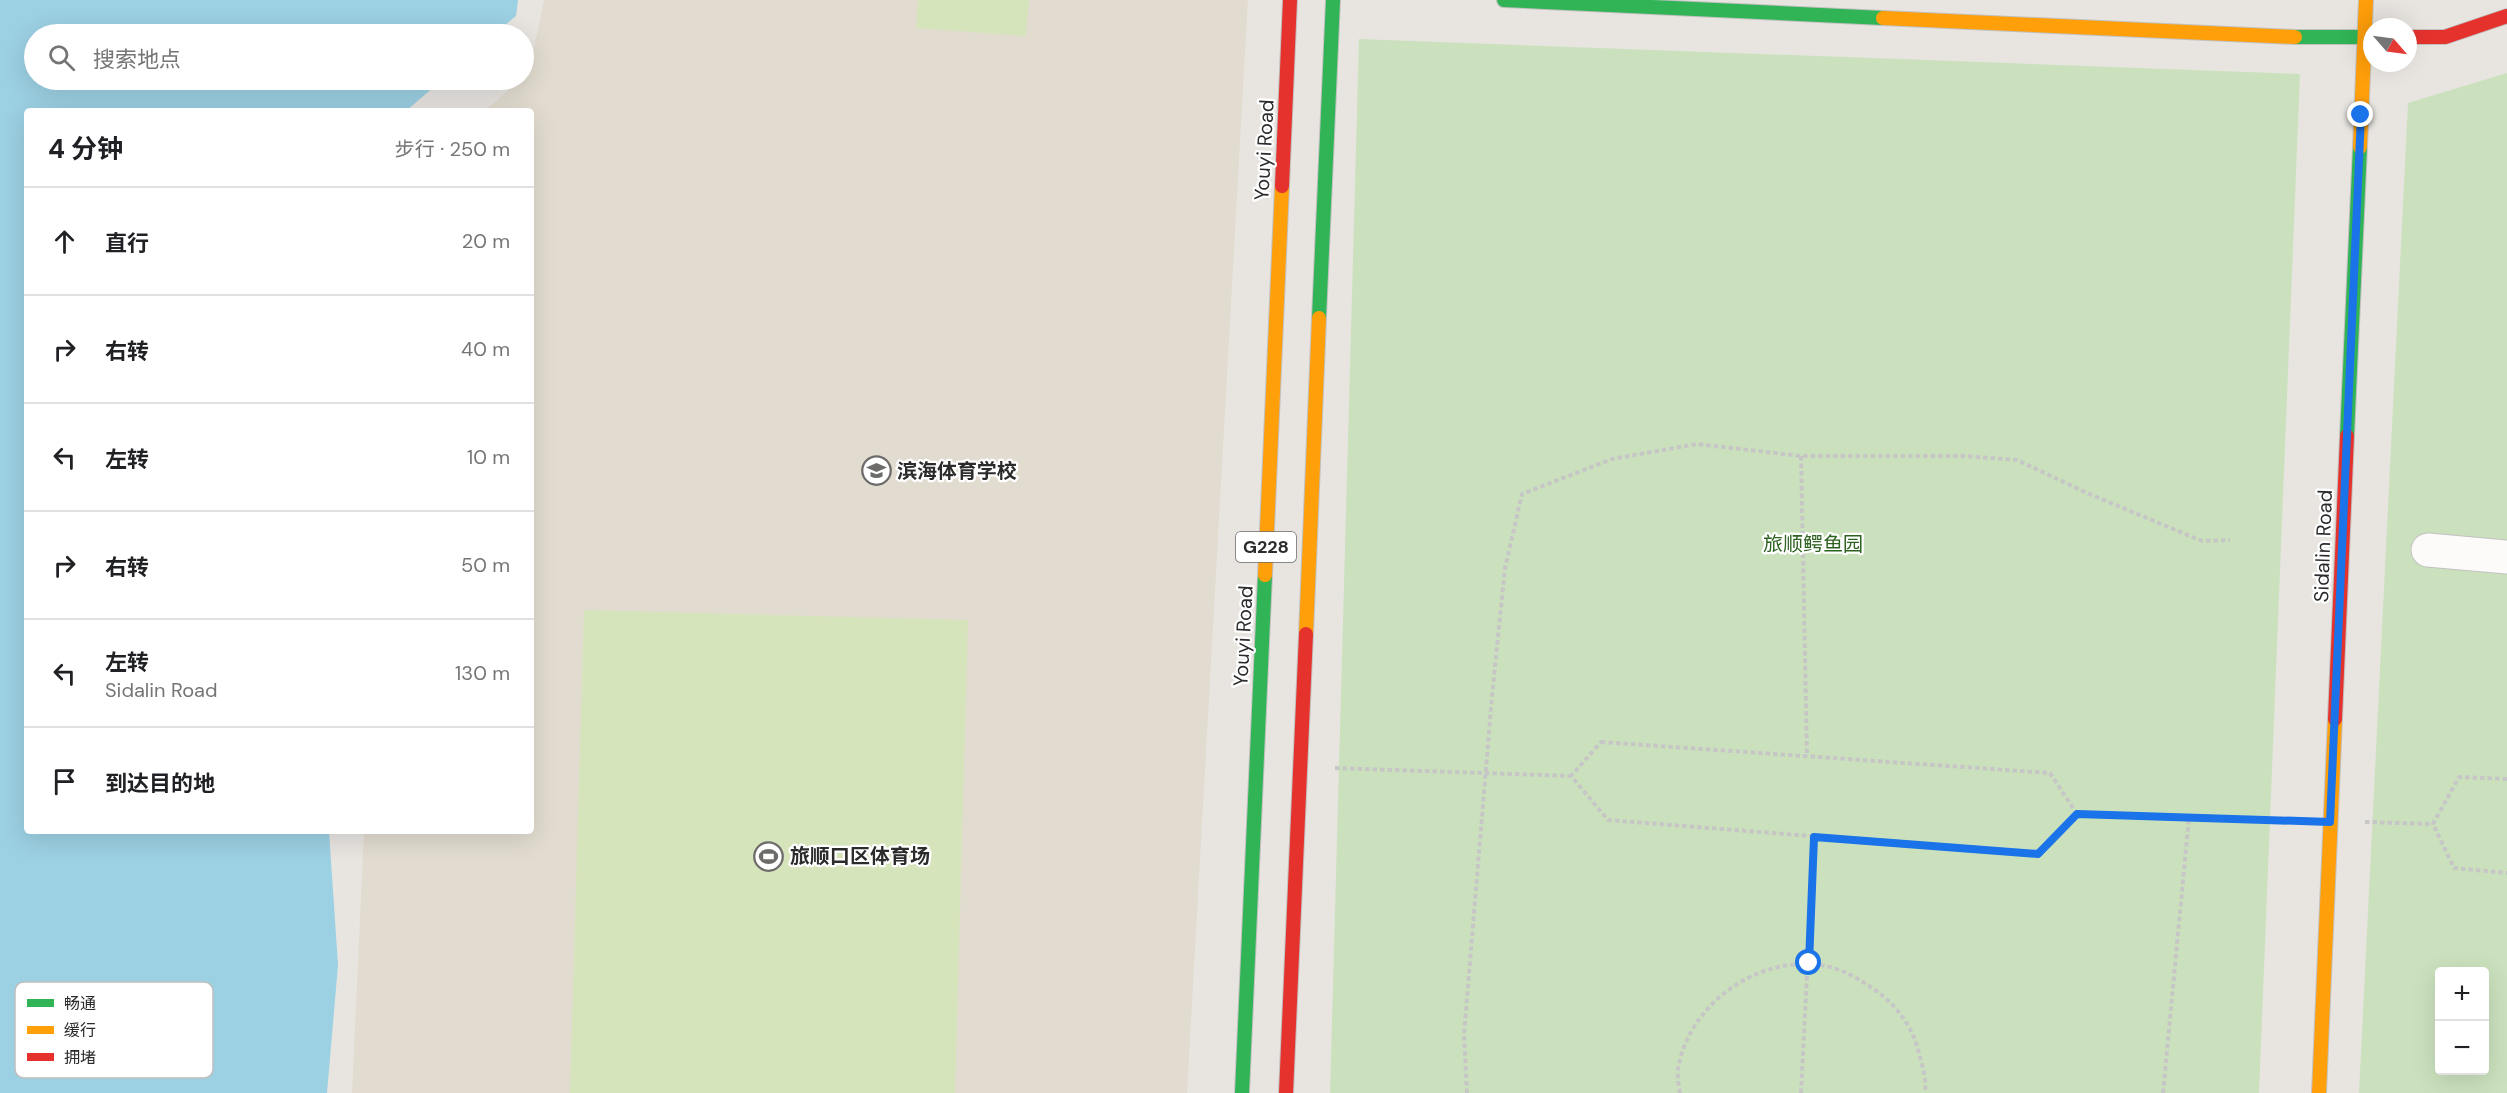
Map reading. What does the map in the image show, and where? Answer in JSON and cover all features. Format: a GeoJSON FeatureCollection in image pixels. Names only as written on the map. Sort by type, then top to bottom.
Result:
{"type":"FeatureCollection","features":[{"type":"Feature","properties":{"kind":"main road","name":"Youyi Road"},"geometry":{"type":"LineString","coordinates":[[1242,1093],[1290,0]]}},
{"type":"Feature","properties":{"kind":"main road","name":"G228"},"geometry":{"type":"LineString","coordinates":[[1286,1093],[1333,0]]}},
{"type":"Feature","properties":{"kind":"main road"},"geometry":{"type":"LineString","coordinates":[[1504,0],[2280,37],[2363,37]]}},
{"type":"Feature","properties":{"kind":"main road","name":"Sidalin Road"},"geometry":{"type":"LineString","coordinates":[[2366,0],[2367,18]]}},
{"type":"Feature","properties":{"kind":"main road"},"geometry":{"type":"LineString","coordinates":[[2417,37],[2445,37],[2507,16]]}},
{"type":"Feature","properties":{"kind":"main road","name":"Sidalin Road"},"geometry":{"type":"LineString","coordinates":[[2319,1093],[2366,72]]}},
{"type":"Feature","properties":{"kind":"street"},"geometry":{"type":"LineString","coordinates":[[2428,550],[2507,557]]}},
{"type":"Feature","properties":{"kind":"path"},"geometry":{"type":"LineString","coordinates":[[1467,1093],[1464,1034],[1504,568],[1522,494],[1612,459],[1696,444],[1801,456],[1965,456],[2017,460],[2087,493],[2202,541],[2230,540]]}},
{"type":"Feature","properties":{"kind":"path"},"geometry":{"type":"LineString","coordinates":[[1801,456],[1807,756]]}},
{"type":"Feature","properties":{"kind":"path"},"geometry":{"type":"LineString","coordinates":[[1571,776],[1602,742],[2050,773],[2077,814]]}},
{"type":"Feature","properties":{"kind":"path"},"geometry":{"type":"LineString","coordinates":[[1300,767],[1571,776],[1608,820],[2038,854],[2077,814],[2433,824]]}},
{"type":"Feature","properties":{"kind":"path"},"geometry":{"type":"LineString","coordinates":[[2433,824],[2459,777],[2507,778]]}},
{"type":"Feature","properties":{"kind":"path"},"geometry":{"type":"LineString","coordinates":[[2163,1093],[2189,818]]}},
{"type":"Feature","properties":{"kind":"path"},"geometry":{"type":"LineString","coordinates":[[2433,824],[2454,868],[2507,873]]}},
{"type":"Feature","properties":{"kind":"path"},"geometry":{"type":"LineString","coordinates":[[1801,1093],[1814,837]]}},
{"type":"Feature","properties":{"kind":"path"},"geometry":{"type":"LineString","coordinates":[[1680,1093],[1678,1070],[1692,1029],[1726,989],[1764,969],[1809,963],[1852,974],[1889,999],[1915,1035],[1926,1084],[1925,1093]]}},
{"type":"Feature","properties":{"kind":"shaded area","name":"滨海体育学校"},"geometry":{"type":"Polygon","coordinates":[[[544,0],[1248,0],[1187,1093],[352,1093],[364,834],[534,834],[534,108],[488,108],[509,90],[534,90],[534,49],[544,0]]]}},
{"type":"Feature","properties":{"kind":"green space"},"geometry":{"type":"Polygon","coordinates":[[[918,0],[1029,0],[1026,36],[916,28],[918,0]]]}},
{"type":"Feature","properties":{"kind":"green space","name":"旅顺鳄鱼园"},"geometry":{"type":"Polygon","coordinates":[[[1359,39],[2300,74],[2259,1093],[1330,1093],[1359,39]]]}},
{"type":"Feature","properties":{"kind":"green space"},"geometry":{"type":"Polygon","coordinates":[[[2507,73],[2507,1093],[2359,1093],[2408,103],[2507,73]]]}},
{"type":"Feature","properties":{"kind":"green space","name":"旅顺口区体育场"},"geometry":{"type":"Polygon","coordinates":[[[584,610],[968,620],[955,1093],[570,1093],[584,610]]]}},
{"type":"Feature","properties":{"kind":"water"},"geometry":{"type":"Polygon","coordinates":[[[0,0],[518,0],[516,16],[506,24],[24,24],[24,90],[430,90],[409,108],[24,108],[24,834],[329,834],[338,965],[327,1093],[0,1093],[0,0]]]}},
{"type":"Feature","properties":{"kind":"traffic: fast"},"geometry":{"type":"LineString","coordinates":[[1319,318],[1333,0]]}},
{"type":"Feature","properties":{"kind":"traffic: fast"},"geometry":{"type":"LineString","coordinates":[[1504,0],[1883,18]]}},
{"type":"Feature","properties":{"kind":"traffic: fast"},"geometry":{"type":"LineString","coordinates":[[2295,37],[2363,37]]}},
{"type":"Feature","properties":{"kind":"traffic: fast"},"geometry":{"type":"LineString","coordinates":[[2347,436],[2360,147]]}},
{"type":"Feature","properties":{"kind":"traffic: fast"},"geometry":{"type":"LineString","coordinates":[[1242,1093],[1265,575]]}},
{"type":"Feature","properties":{"kind":"traffic: slow"},"geometry":{"type":"LineString","coordinates":[[2360,147],[2366,0]]}},
{"type":"Feature","properties":{"kind":"traffic: slow"},"geometry":{"type":"LineString","coordinates":[[1883,18],[2295,37]]}},
{"type":"Feature","properties":{"kind":"traffic: slow"},"geometry":{"type":"LineString","coordinates":[[1265,575],[1282,186]]}},
{"type":"Feature","properties":{"kind":"traffic: slow"},"geometry":{"type":"LineString","coordinates":[[1306,634],[1319,318]]}},
{"type":"Feature","properties":{"kind":"traffic: slow"},"geometry":{"type":"LineString","coordinates":[[2319,1093],[2335,719]]}},
{"type":"Feature","properties":{"kind":"traffic: jam"},"geometry":{"type":"LineString","coordinates":[[1282,186],[1290,0]]}},
{"type":"Feature","properties":{"kind":"traffic: jam"},"geometry":{"type":"LineString","coordinates":[[2417,37],[2445,37],[2507,16]]}},
{"type":"Feature","properties":{"kind":"traffic: jam"},"geometry":{"type":"LineString","coordinates":[[2335,719],[2347,436]]}},
{"type":"Feature","properties":{"kind":"traffic: jam"},"geometry":{"type":"LineString","coordinates":[[1286,1093],[1306,634]]}},
{"type":"Feature","properties":{"kind":"place","name":"滨海体育学校"},"geometry":{"type":"Point","coordinates":[876,471]}},
{"type":"Feature","properties":{"kind":"place","name":"旅顺口区体育场"},"geometry":{"type":"Point","coordinates":[769,856]}},
{"type":"Feature","properties":{"kind":"route"},"geometry":{"type":"LineString","coordinates":[[1809,963],[1814,837],[2038,854],[2077,814],[2330,822],[2361,115]]}}]}
